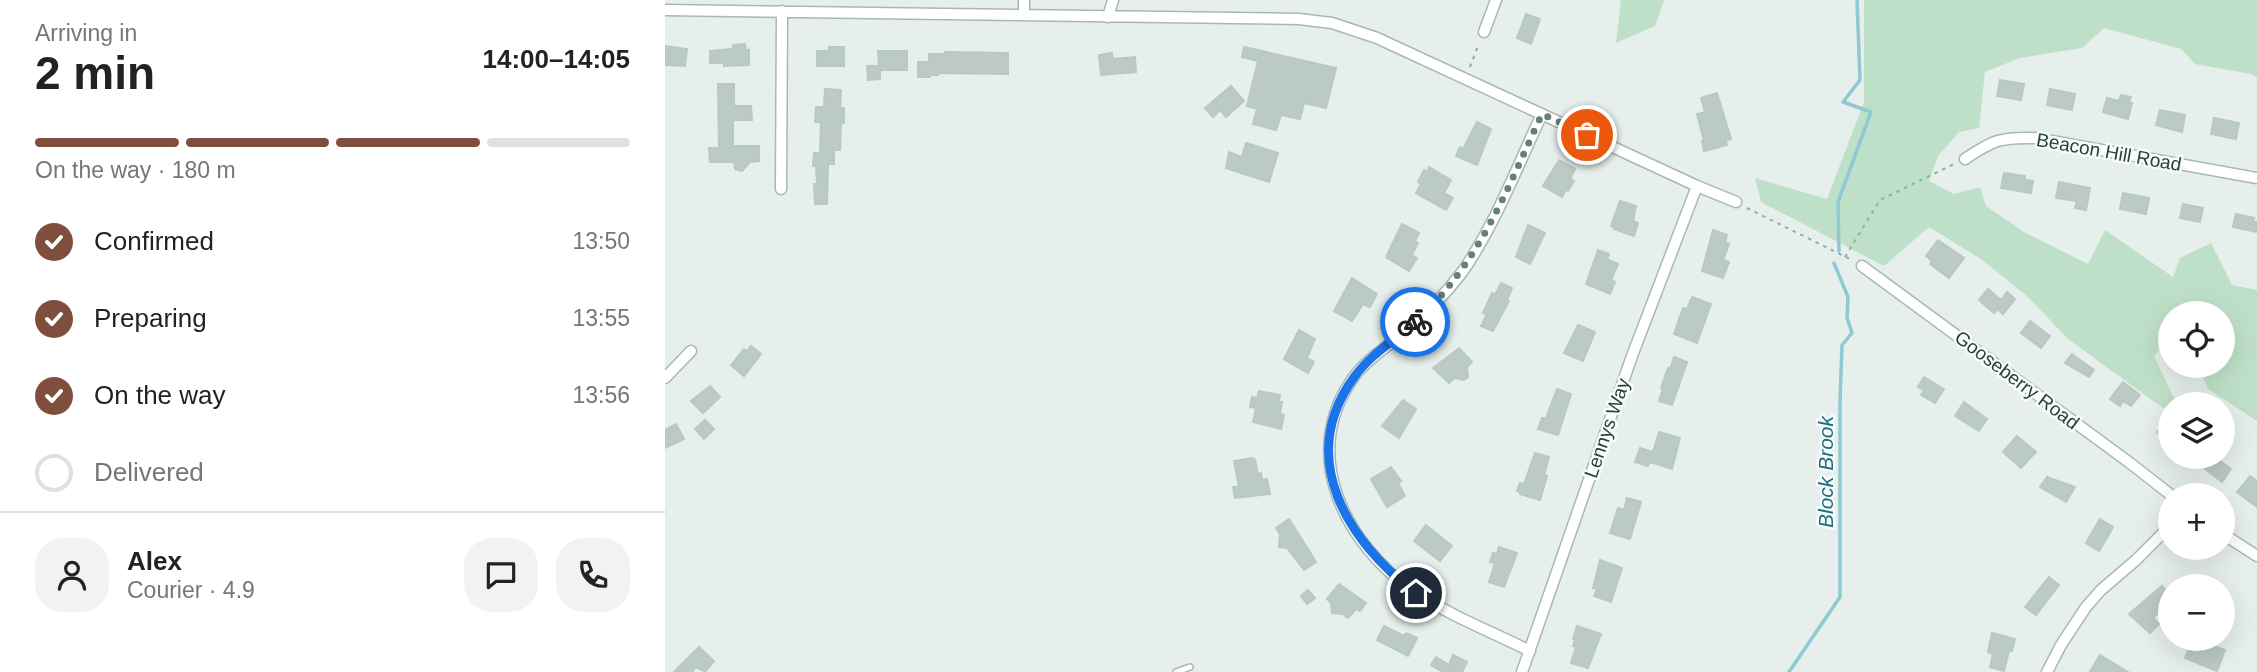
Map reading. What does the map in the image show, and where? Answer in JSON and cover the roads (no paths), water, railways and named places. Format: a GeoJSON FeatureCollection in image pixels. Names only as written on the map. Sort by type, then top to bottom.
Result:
{"type":"FeatureCollection","features":[{"type":"Feature","properties":{"kind":"street"},"geometry":{"type":"LineString","coordinates":[[821,0],[821,12]]}},
{"type":"Feature","properties":{"kind":"street"},"geometry":{"type":"LineString","coordinates":[[1024,0],[1024,15]]}},
{"type":"Feature","properties":{"kind":"street"},"geometry":{"type":"LineString","coordinates":[[1108,16],[1113,0]]}},
{"type":"Feature","properties":{"kind":"street"},"geometry":{"type":"LineString","coordinates":[[1483,32],[1496,0]]}},
{"type":"Feature","properties":{"kind":"street"},"geometry":{"type":"LineString","coordinates":[[665,10],[1299,19],[1332,23],[1366,33],[1736,202]]}},
{"type":"Feature","properties":{"kind":"street"},"geometry":{"type":"LineString","coordinates":[[781,189],[782,11]]}},
{"type":"Feature","properties":{"kind":"street"},"geometry":{"type":"LineString","coordinates":[[1530,650],[1431,602],[1388,570],[1365,544],[1345,515],[1332,482],[1329,451],[1333,419],[1346,389],[1364,364],[1429,309],[1463,271],[1491,223],[1542,114]]}},
{"type":"Feature","properties":{"kind":"street","name":"Beacon Hill Road"},"geometry":{"type":"LineString","coordinates":[[1965,159],[1983,146],[2007,137],[2035,138],[2257,178]]}},
{"type":"Feature","properties":{"kind":"street","name":"Lennys Way"},"geometry":{"type":"LineString","coordinates":[[1522,672],[1637,344],[1697,186]]}},
{"type":"Feature","properties":{"kind":"street","name":"Gooseberry Road"},"geometry":{"type":"LineString","coordinates":[[1862,265],[2158,485]]}},
{"type":"Feature","properties":{"kind":"street"},"geometry":{"type":"LineString","coordinates":[[665,378],[691,351]]}},
{"type":"Feature","properties":{"kind":"street"},"geometry":{"type":"LineString","coordinates":[[2047,672],[2086,607],[2158,538]]}},
{"type":"Feature","properties":{"kind":"street"},"geometry":{"type":"LineString","coordinates":[[2235,542],[2257,556]]}},
{"type":"Feature","properties":{"kind":"lane"},"geometry":{"type":"LineString","coordinates":[[1176,672],[1190,667]]}},
{"type":"Feature","properties":{"kind":"waterway","name":"Block Brook"},"geometry":{"type":"LineString","coordinates":[[1839,251],[1838,202],[1871,112],[1843,102],[1860,80],[1857,0]]}},
{"type":"Feature","properties":{"kind":"waterway","name":"Block Brook"},"geometry":{"type":"LineString","coordinates":[[1789,672],[1840,597],[1842,345],[1852,333],[1847,318],[1848,297],[1834,263]]}}]}
